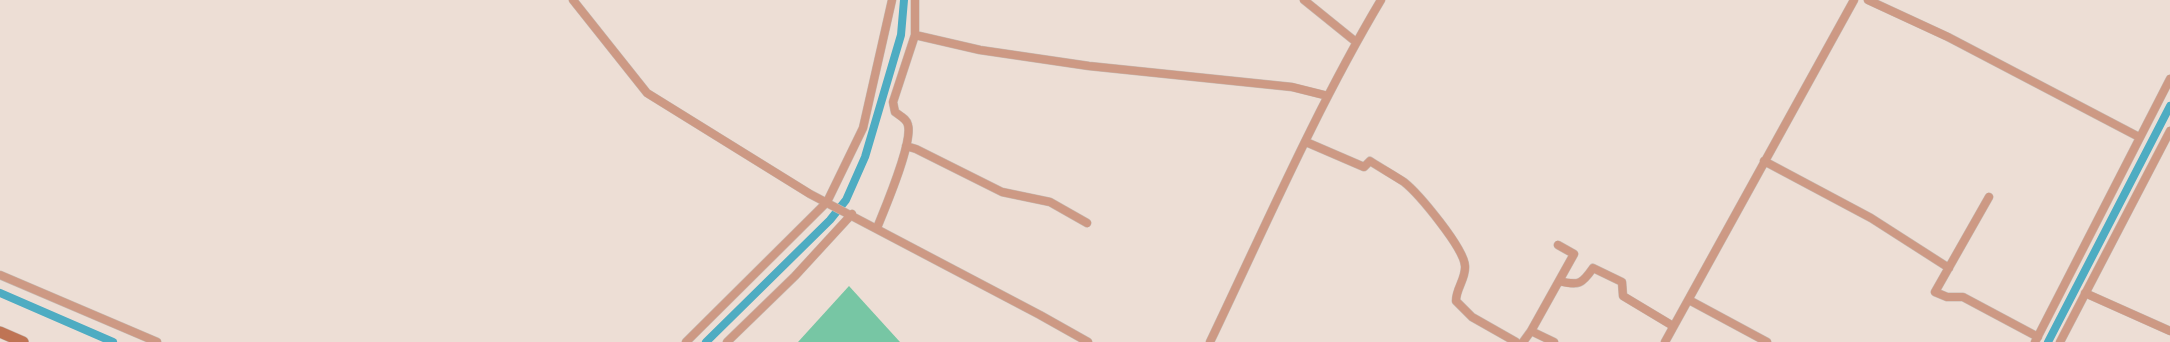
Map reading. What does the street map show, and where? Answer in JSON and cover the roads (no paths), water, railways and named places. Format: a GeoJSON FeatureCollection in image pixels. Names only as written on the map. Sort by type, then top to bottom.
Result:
{"type":"FeatureCollection","features":[{"type":"Feature","properties":{"kind":"main road"},"geometry":{"type":"LineString","coordinates":[[0,332],[23,342]]}},
{"type":"Feature","properties":{"kind":"street"},"geometry":{"type":"LineString","coordinates":[[573,0],[647,93],[810,194],[851,214],[1088,342]]}},
{"type":"Feature","properties":{"kind":"street"},"geometry":{"type":"LineString","coordinates":[[686,342],[829,203],[863,128],[892,0]]}},
{"type":"Feature","properties":{"kind":"street"},"geometry":{"type":"LineString","coordinates":[[877,228],[898,174],[906,146],[908,124],[906,120],[895,112],[893,102],[915,35],[915,0]]}},
{"type":"Feature","properties":{"kind":"street"},"geometry":{"type":"LineString","coordinates":[[1304,0],[1356,42]]}},
{"type":"Feature","properties":{"kind":"street"},"geometry":{"type":"LineString","coordinates":[[1210,342],[1328,96],[1356,42],[1381,0]]}},
{"type":"Feature","properties":{"kind":"street"},"geometry":{"type":"LineString","coordinates":[[1664,342],[1689,300],[1764,161],[1854,0]]}},
{"type":"Feature","properties":{"kind":"street"},"geometry":{"type":"LineString","coordinates":[[1868,0],[1948,37],[2139,137]]}},
{"type":"Feature","properties":{"kind":"street"},"geometry":{"type":"LineString","coordinates":[[915,35],[980,50],[1089,66],[1292,87],[1328,96]]}},
{"type":"Feature","properties":{"kind":"street"},"geometry":{"type":"LineString","coordinates":[[1988,197],[1935,292],[1947,297],[1963,297],[2036,339],[2170,79]]}},
{"type":"Feature","properties":{"kind":"street"},"geometry":{"type":"LineString","coordinates":[[2060,342],[2170,131]]}},
{"type":"Feature","properties":{"kind":"street"},"geometry":{"type":"LineString","coordinates":[[1306,142],[1364,167],[1370,161],[1405,183],[1439,222],[1463,257],[1465,267],[1464,277],[1456,292],[1456,301],[1472,318],[1516,342]]}},
{"type":"Feature","properties":{"kind":"street"},"geometry":{"type":"LineString","coordinates":[[906,146],[916,149],[1002,192],[1050,202],[1087,223]]}},
{"type":"Feature","properties":{"kind":"street"},"geometry":{"type":"LineString","coordinates":[[1764,161],[1871,218],[1949,268]]}},
{"type":"Feature","properties":{"kind":"street"},"geometry":{"type":"LineString","coordinates":[[727,342],[795,276],[851,214]]}},
{"type":"Feature","properties":{"kind":"street"},"geometry":{"type":"LineString","coordinates":[[1523,342],[1531,331],[1574,254],[1558,245]]}},
{"type":"Feature","properties":{"kind":"street"},"geometry":{"type":"LineString","coordinates":[[1559,281],[1577,284],[1584,281],[1593,268],[1622,282],[1623,296],[1673,326]]}},
{"type":"Feature","properties":{"kind":"street"},"geometry":{"type":"LineString","coordinates":[[0,275],[157,342]]}},
{"type":"Feature","properties":{"kind":"street"},"geometry":{"type":"LineString","coordinates":[[2085,293],[2170,331]]}},
{"type":"Feature","properties":{"kind":"street"},"geometry":{"type":"LineString","coordinates":[[1689,300],[1767,342]]}},
{"type":"Feature","properties":{"kind":"street"},"geometry":{"type":"LineString","coordinates":[[1531,331],[1554,342]]}},
{"type":"Feature","properties":{"kind":"waterway"},"geometry":{"type":"LineString","coordinates":[[706,342],[830,220],[846,200],[865,157],[901,35],[904,0]]}},
{"type":"Feature","properties":{"kind":"waterway"},"geometry":{"type":"LineString","coordinates":[[2048,342],[2170,106]]}},
{"type":"Feature","properties":{"kind":"waterway"},"geometry":{"type":"LineString","coordinates":[[0,293],[113,342]]}}]}
